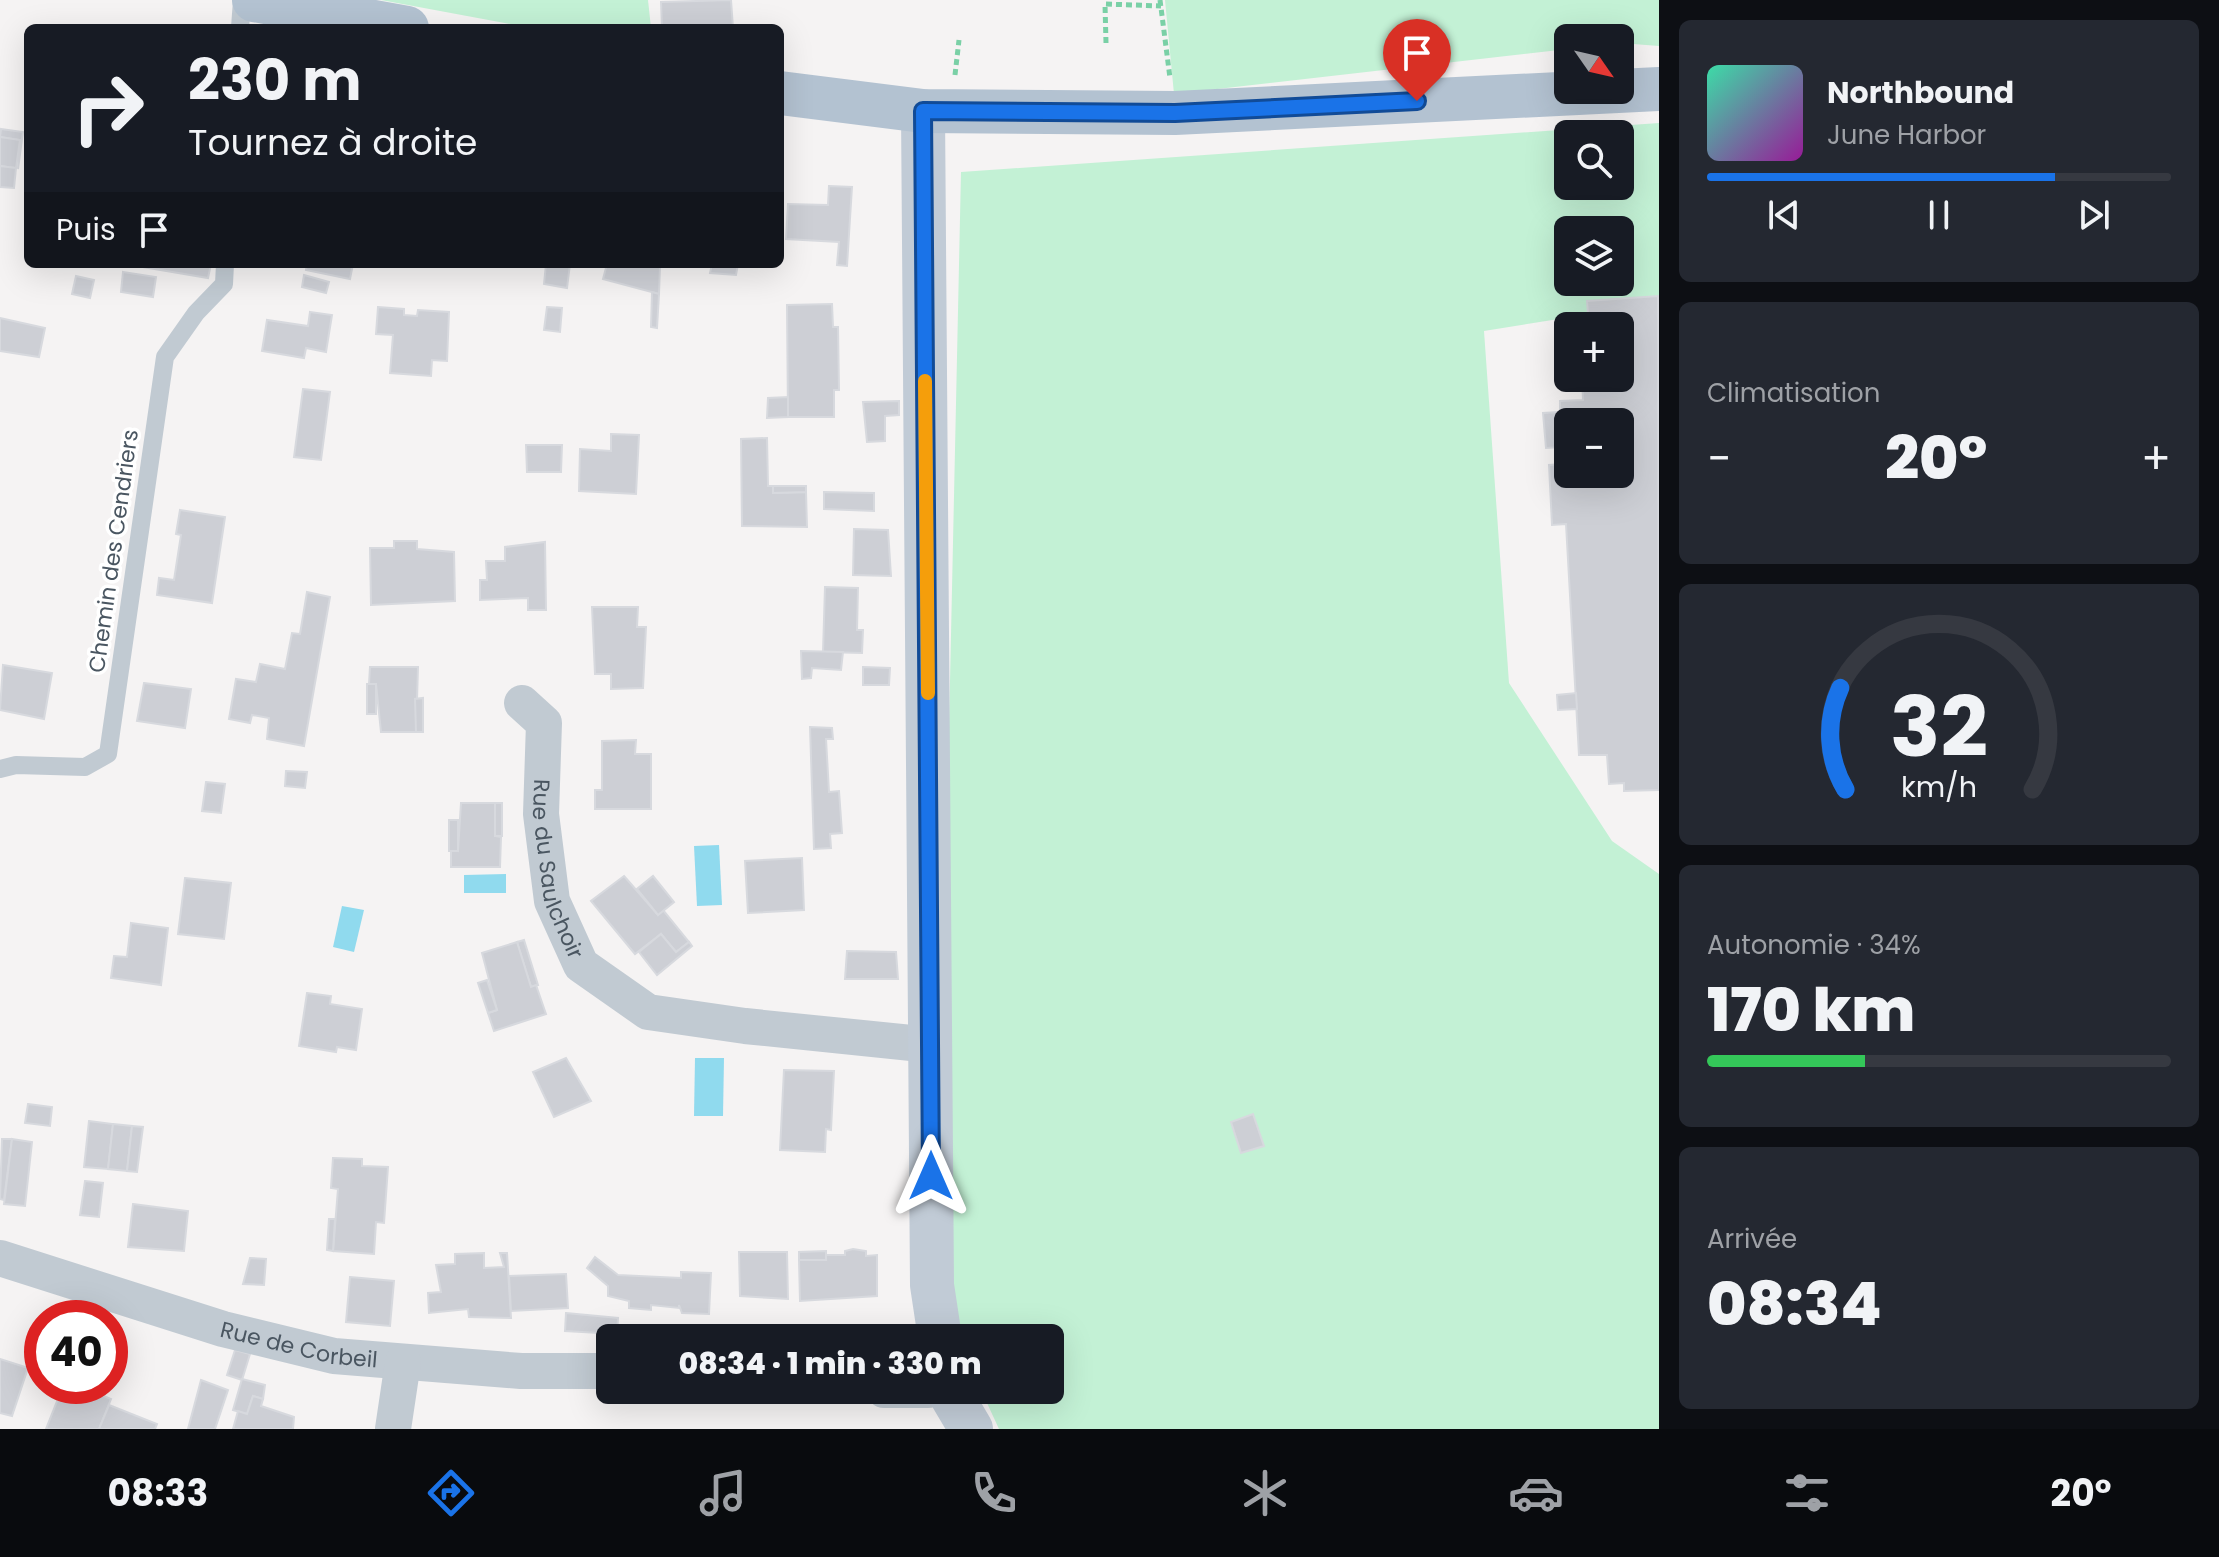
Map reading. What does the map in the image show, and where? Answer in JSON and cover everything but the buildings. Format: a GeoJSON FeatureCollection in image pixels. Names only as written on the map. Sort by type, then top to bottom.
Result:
{"type":"FeatureCollection","features":[{"type":"Feature","properties":{"kind":"main road"},"geometry":{"type":"LineString","coordinates":[[254,0],[385,24]]}},
{"type":"Feature","properties":{"kind":"main road"},"geometry":{"type":"LineString","coordinates":[[784,93],[938,98],[1175,113],[1659,89]]}},
{"type":"Feature","properties":{"kind":"street"},"geometry":{"type":"LineString","coordinates":[[938,98],[931,1045],[932,1285],[938,1324]]}},
{"type":"Feature","properties":{"kind":"street","name":"Rue du Saulchoir"},"geometry":{"type":"LineString","coordinates":[[522,703],[544,723],[541,814],[552,901],[581,965],[648,1012],[745,1026],[931,1045]]}},
{"type":"Feature","properties":{"kind":"street","name":"Rue de Corbeil"},"geometry":{"type":"LineString","coordinates":[[0,1258],[223,1329],[334,1356],[521,1371],[596,1371]]}},
{"type":"Feature","properties":{"kind":"street"},"geometry":{"type":"LineString","coordinates":[[393,1429],[403,1362]]}},
{"type":"Feature","properties":{"kind":"street"},"geometry":{"type":"LineString","coordinates":[[956,1404],[971,1429]]}},
{"type":"Feature","properties":{"kind":"lane"},"geometry":{"type":"LineString","coordinates":[[240,24],[242,0]]}},
{"type":"Feature","properties":{"kind":"lane","name":"Chemin des Cendriers"},"geometry":{"type":"LineString","coordinates":[[0,769],[16,765],[85,767],[108,754],[165,357],[196,313],[224,284],[225,268]]}},
{"type":"Feature","properties":{"kind":"path"},"geometry":{"type":"LineString","coordinates":[[1106,43],[1105,4],[1161,3],[1175,113]]}},
{"type":"Feature","properties":{"kind":"path"},"geometry":{"type":"LineString","coordinates":[[938,98],[959,40]]}},
{"type":"Feature","properties":{"kind":"green space"},"geometry":{"type":"Polygon","coordinates":[[[381,0],[648,0],[651,24],[510,24],[381,0]]]}},
{"type":"Feature","properties":{"kind":"green space"},"geometry":{"type":"Polygon","coordinates":[[[1165,0],[1659,0],[1659,46],[1634,44],[1634,24],[1554,24],[1554,51],[1174,94],[1165,0]]]}},
{"type":"Feature","properties":{"kind":"green space"},"geometry":{"type":"Polygon","coordinates":[[[1659,123],[1659,303],[1603,312],[1554,312],[1554,320],[1484,331],[1509,683],[1612,841],[1659,874],[1659,1429],[999,1429],[987,1404],[1064,1404],[1064,1324],[960,1324],[938,1237],[961,172],[1554,130],[1554,200],[1634,200],[1634,125],[1659,123]]]}},
{"type":"Feature","properties":{"kind":"water"},"geometry":{"type":"Polygon","coordinates":[[[719,845],[722,905],[697,906],[694,846],[719,845]]]}},
{"type":"Feature","properties":{"kind":"water"},"geometry":{"type":"Polygon","coordinates":[[[506,874],[506,893],[464,893],[464,875],[506,874]]]}},
{"type":"Feature","properties":{"kind":"water"},"geometry":{"type":"Polygon","coordinates":[[[342,906],[364,910],[354,952],[333,947],[342,906]]]}},
{"type":"Feature","properties":{"kind":"water"},"geometry":{"type":"Polygon","coordinates":[[[695,1058],[724,1058],[723,1116],[694,1116],[695,1058]]]}},
{"type":"Feature","properties":{"kind":"slow traffic"},"geometry":{"type":"LineString","coordinates":[[925,381],[928,693]]}},
{"type":"Feature","properties":{"kind":"route"},"geometry":{"type":"LineString","coordinates":[[931,1176],[923,111],[1175,113],[1417,101]]}}]}
